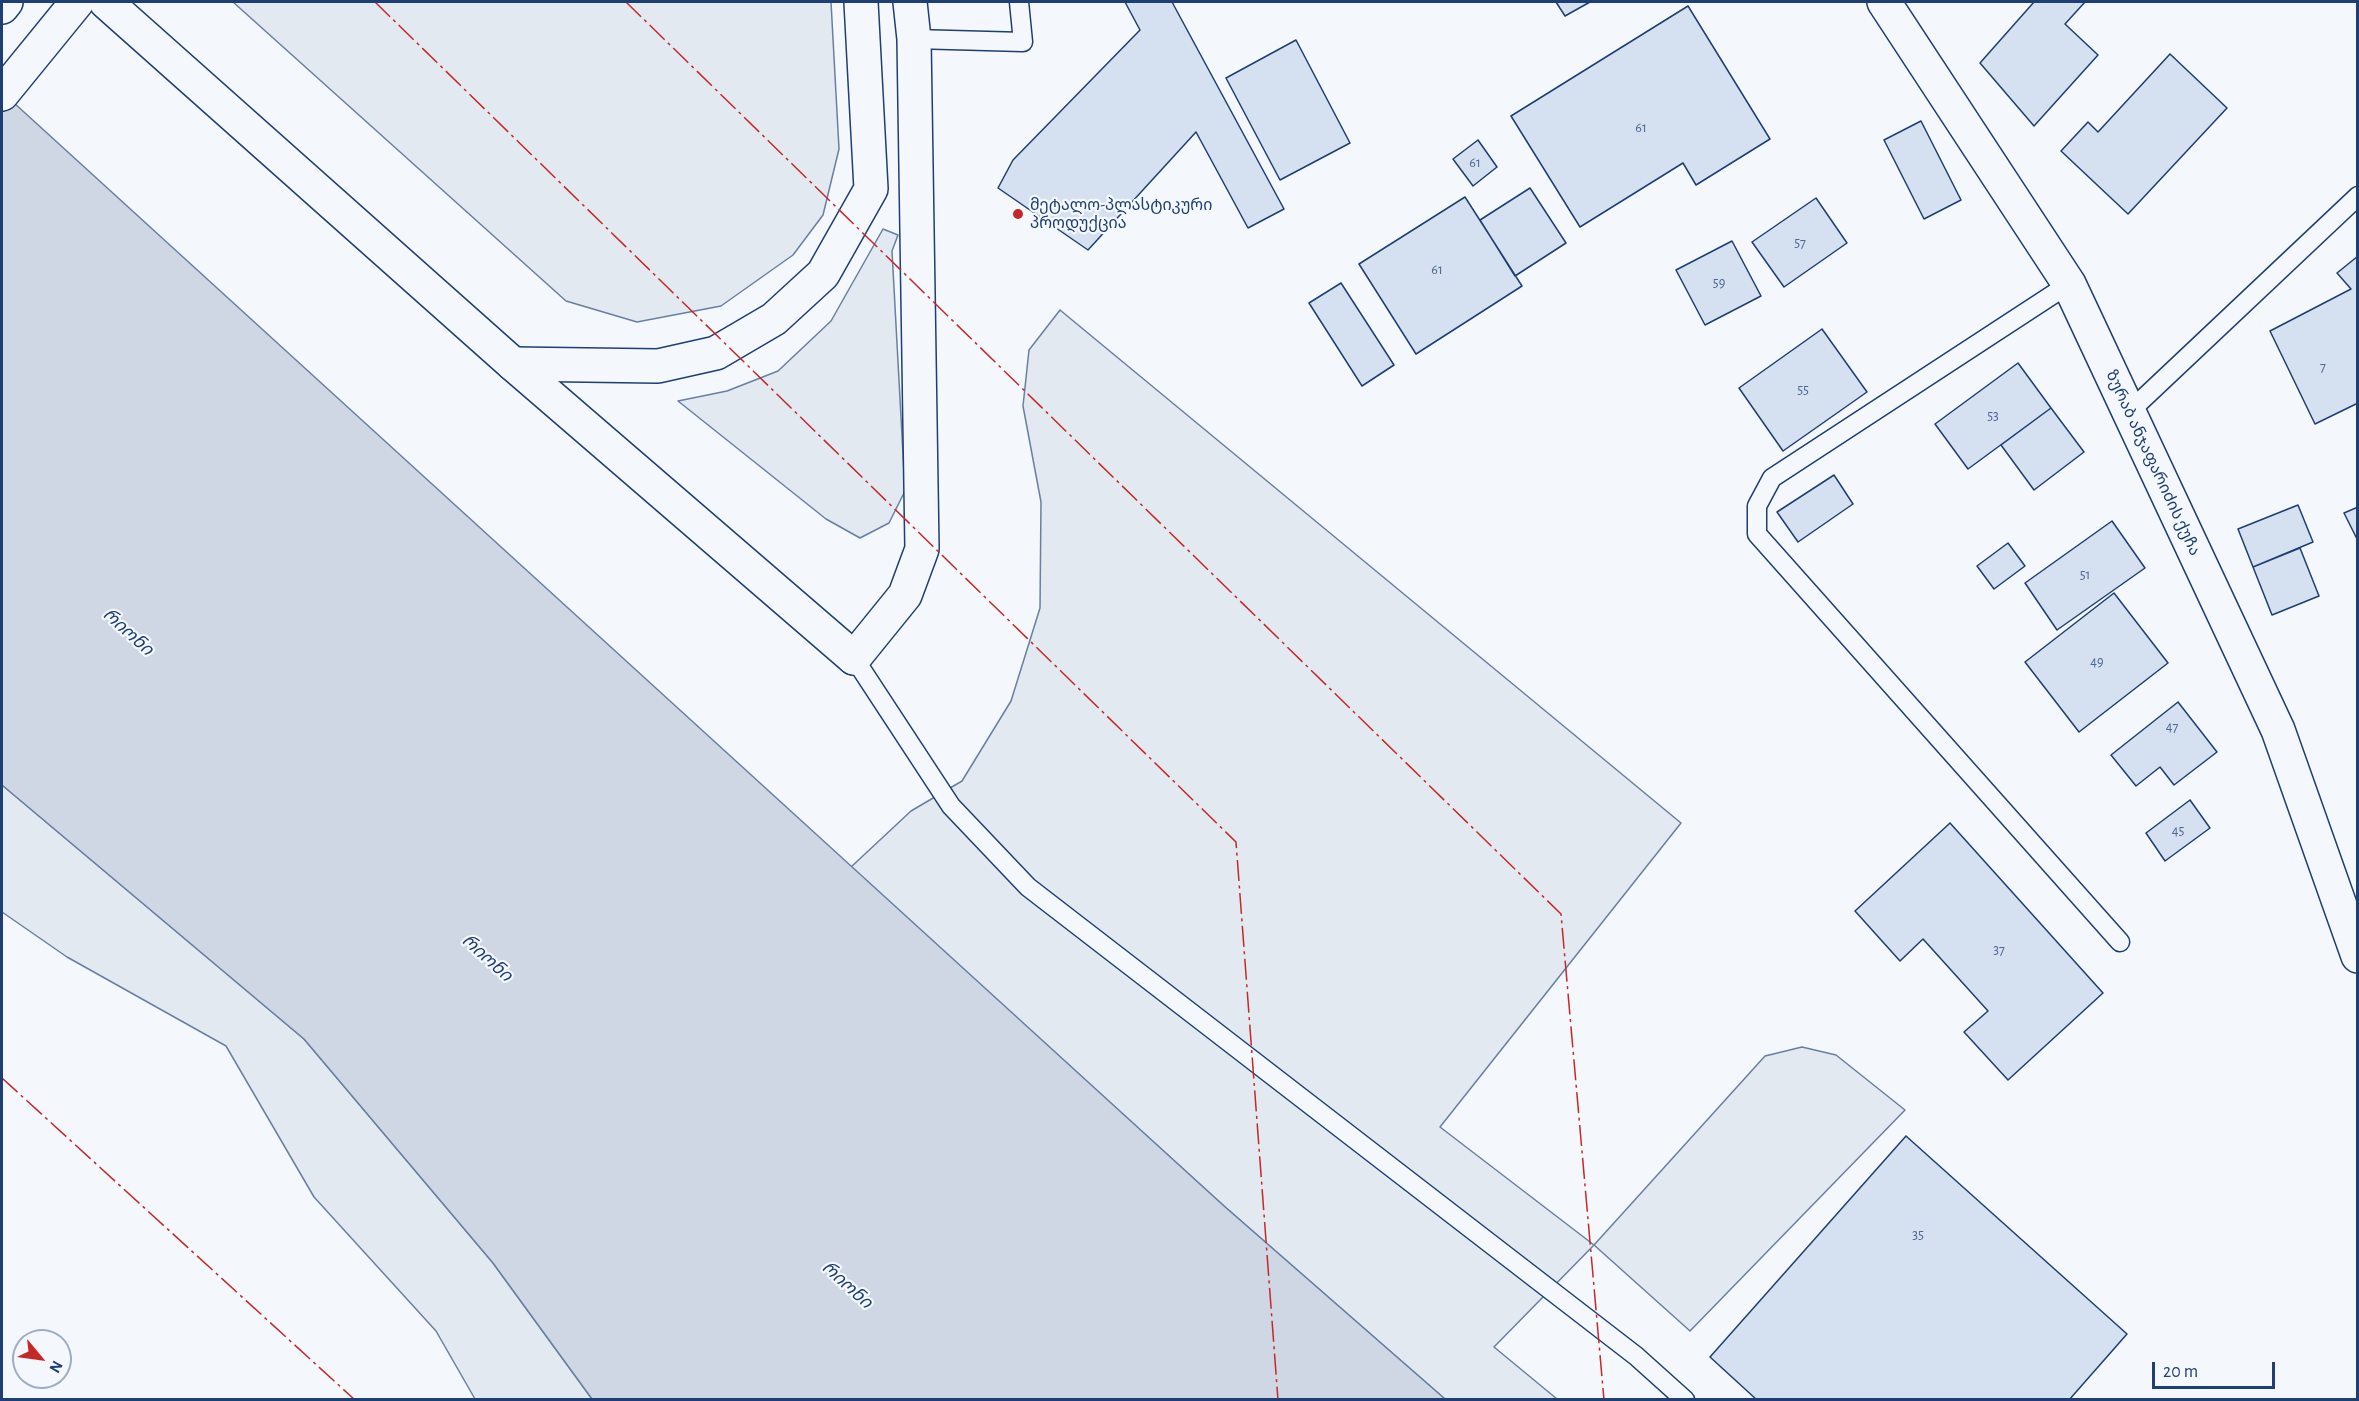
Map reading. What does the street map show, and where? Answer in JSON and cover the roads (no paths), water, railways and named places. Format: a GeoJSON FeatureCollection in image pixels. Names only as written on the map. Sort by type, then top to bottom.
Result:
{"type":"FeatureCollection","features":[{"type":"Feature","properties":{"kind":"street"},"geometry":{"type":"LineString","coordinates":[[2,8],[6,2]]}},
{"type":"Feature","properties":{"kind":"street"},"geometry":{"type":"LineString","coordinates":[[2,94],[77,2]]}},
{"type":"Feature","properties":{"kind":"street"},"geometry":{"type":"LineString","coordinates":[[105,2],[513,364],[854,658],[905,595],[922,549],[914,39],[910,2]]}},
{"type":"Feature","properties":{"kind":"street"},"geometry":{"type":"LineString","coordinates":[[513,364],[658,366],[716,353],[774,319],[823,274],[871,189],[861,2]]}},
{"type":"Feature","properties":{"kind":"street","name":"ზურაბ ანჯაფარიძის ქუჩა"},"geometry":{"type":"LineString","coordinates":[[1884,2],[2069,284],[2278,730],[2358,956]]}},
{"type":"Feature","properties":{"kind":"lane"},"geometry":{"type":"LineString","coordinates":[[914,39],[1023,42],[1019,2]]}},
{"type":"Feature","properties":{"kind":"lane"},"geometry":{"type":"LineString","coordinates":[[2129,412],[2358,196]]}},
{"type":"Feature","properties":{"kind":"lane"},"geometry":{"type":"LineString","coordinates":[[2069,284],[1772,478],[1756,506],[1757,534],[2120,942]]}},
{"type":"Feature","properties":{"kind":"lane"},"geometry":{"type":"LineString","coordinates":[[854,658],[951,806],[1028,887],[1636,1356],[1685,1400]]}},
{"type":"Feature","properties":{"kind":"water","name":"რიონი"},"geometry":{"type":"Polygon","coordinates":[[[2,92],[1224,1206],[1445,1399],[592,1399],[493,1263],[304,1039],[2,785],[2,92]]]}},
{"type":"Feature","properties":{"kind":"place","name":"მეტალო-პლასტიკური პროდუქცია"},"geometry":{"type":"Point","coordinates":[1018,214]}}]}
